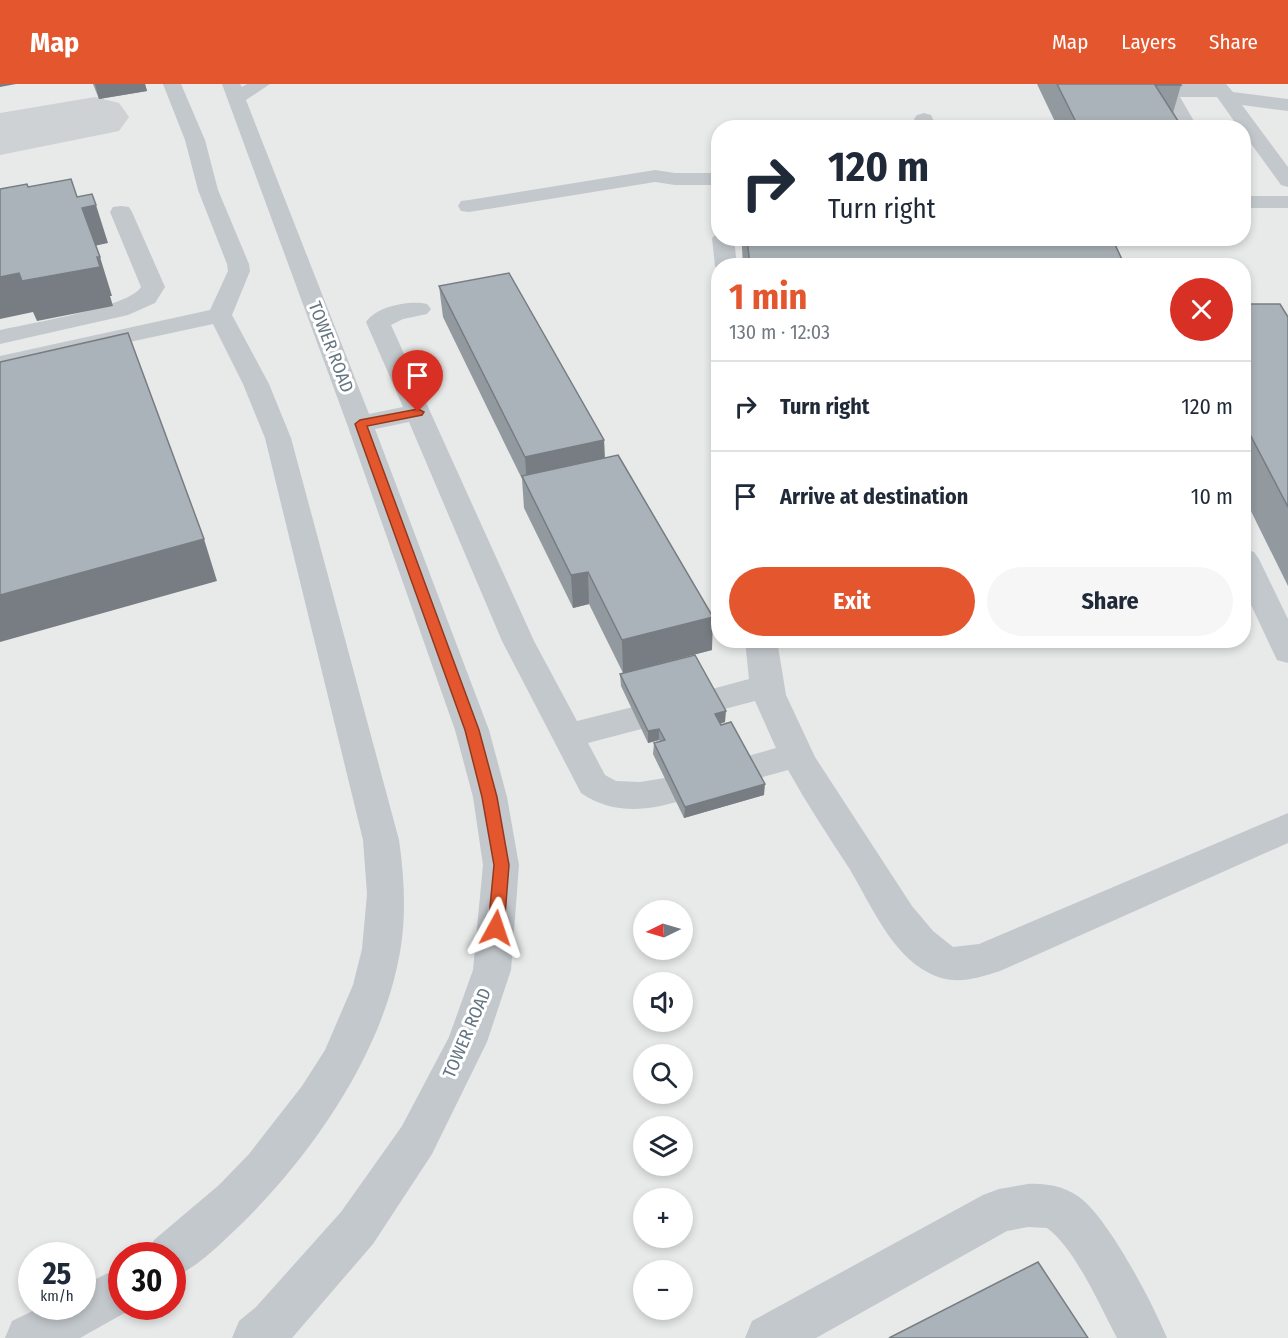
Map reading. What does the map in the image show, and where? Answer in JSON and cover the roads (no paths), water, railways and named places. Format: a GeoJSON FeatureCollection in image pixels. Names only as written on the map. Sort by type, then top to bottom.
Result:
{"type":"FeatureCollection","features":[{"type":"Feature","properties":{"kind":"street"},"geometry":{"type":"LineString","coordinates":[[172,84],[195,140],[208,190],[238,264],[239,271],[220,315]]}},
{"type":"Feature","properties":{"kind":"street"},"geometry":{"type":"LineString","coordinates":[[1164,88],[1222,91],[1288,105]]}},
{"type":"Feature","properties":{"kind":"street"},"geometry":{"type":"LineString","coordinates":[[1164,88],[1184,120]]}},
{"type":"Feature","properties":{"kind":"street","name":"TOWER ROAD"},"geometry":{"type":"LineString","coordinates":[[243,89],[360,424],[472,730],[490,797],[501,865],[492,970],[467,1042],[417,1140],[357,1228],[273,1324],[256,1338]]}},
{"type":"Feature","properties":{"kind":"street"},"geometry":{"type":"LineString","coordinates":[[1222,91],[1239,120]]}},
{"type":"Feature","properties":{"kind":"street"},"geometry":{"type":"LineString","coordinates":[[1251,140],[1288,181]]}},
{"type":"Feature","properties":{"kind":"street"},"geometry":{"type":"LineString","coordinates":[[469,206],[660,176],[675,179],[711,179]]}},
{"type":"Feature","properties":{"kind":"street"},"geometry":{"type":"LineString","coordinates":[[1251,202],[1288,202]]}},
{"type":"Feature","properties":{"kind":"street"},"geometry":{"type":"LineString","coordinates":[[0,337],[120,310],[147,298],[153,287],[121,212]]}},
{"type":"Feature","properties":{"kind":"street"},"geometry":{"type":"LineString","coordinates":[[419,309],[396,313],[378,322],[518,641],[593,784],[601,790],[628,796],[670,790]]}},
{"type":"Feature","properties":{"kind":"street"},"geometry":{"type":"LineString","coordinates":[[0,363],[220,315]]}},
{"type":"Feature","properties":{"kind":"street"},"geometry":{"type":"LineString","coordinates":[[186,1244],[203,1231],[255,1179],[311,1109],[327,1084],[355,1031],[374,983],[386,909],[387,878],[381,840],[278,438],[256,384],[220,315]]}},
{"type":"Feature","properties":{"kind":"street"},"geometry":{"type":"LineString","coordinates":[[360,424],[418,412]]}},
{"type":"Feature","properties":{"kind":"street"},"geometry":{"type":"LineString","coordinates":[[1251,574],[1288,652]]}},
{"type":"Feature","properties":{"kind":"street"},"geometry":{"type":"LineString","coordinates":[[762,648],[766,686],[797,755],[905,924],[930,952],[942,961],[954,965],[971,964],[986,959],[1288,827]]}},
{"type":"Feature","properties":{"kind":"street"},"geometry":{"type":"LineString","coordinates":[[713,700],[766,686]]}},
{"type":"Feature","properties":{"kind":"street"},"geometry":{"type":"LineString","coordinates":[[568,736],[637,718]]}},
{"type":"Feature","properties":{"kind":"street"},"geometry":{"type":"LineString","coordinates":[[749,768],[797,755]]}},
{"type":"Feature","properties":{"kind":"street"},"geometry":{"type":"LineString","coordinates":[[769,1338],[999,1211],[1029,1204],[1059,1209],[1078,1226],[1143,1338]]}},
{"type":"Feature","properties":{"kind":"street"},"geometry":{"type":"LineString","coordinates":[[28,1338],[108,1297]]}}]}
